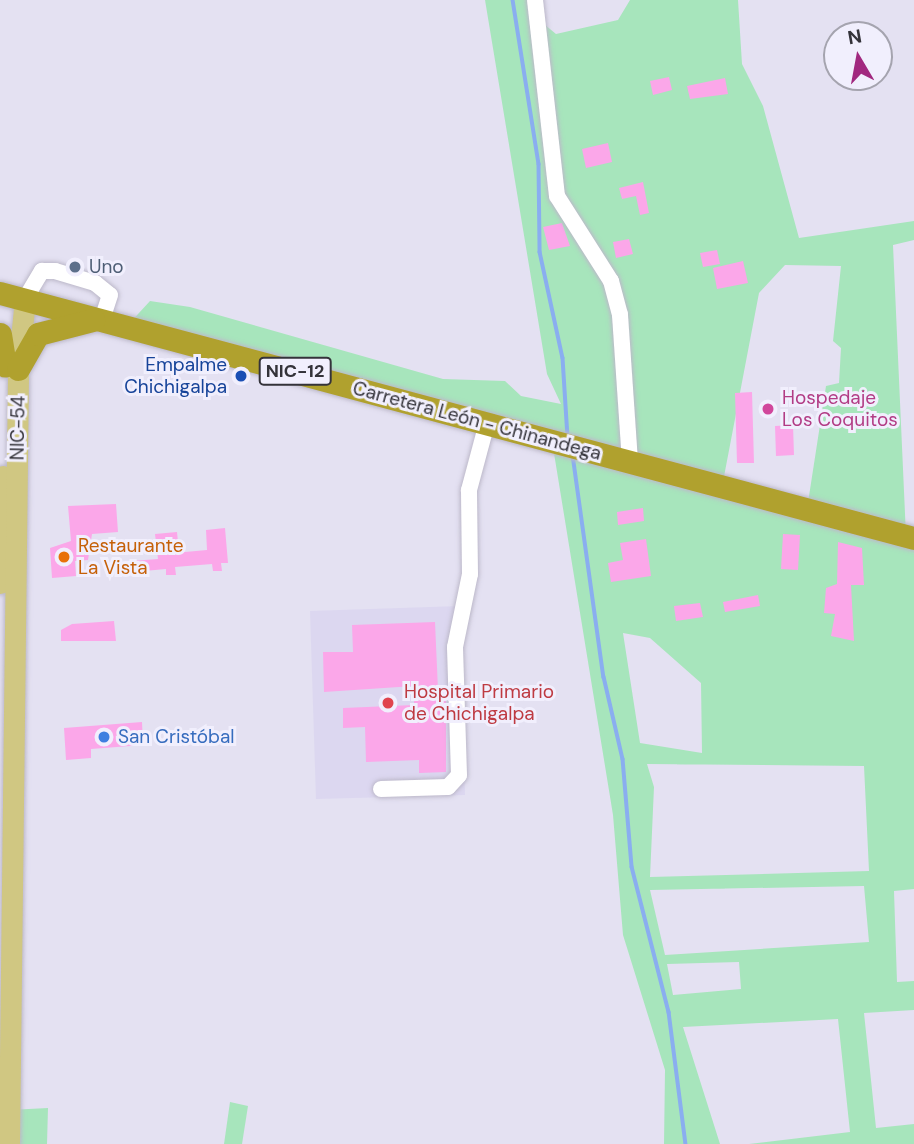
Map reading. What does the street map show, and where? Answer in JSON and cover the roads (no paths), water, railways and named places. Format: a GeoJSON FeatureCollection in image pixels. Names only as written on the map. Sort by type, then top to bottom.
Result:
{"type":"FeatureCollection","features":[{"type":"Feature","properties":{"kind":"highway","name":"Carretera León - Chinandega"},"geometry":{"type":"LineString","coordinates":[[12,296],[914,538]]}},
{"type":"Feature","properties":{"kind":"highway"},"geometry":{"type":"LineString","coordinates":[[12,368],[38,334],[102,319]]}},
{"type":"Feature","properties":{"kind":"highway"},"geometry":{"type":"LineString","coordinates":[[0,334],[12,368]]}},
{"type":"Feature","properties":{"kind":"main road","name":"NIC-54"},"geometry":{"type":"LineString","coordinates":[[9,1144],[5,1042],[12,296]]}},
{"type":"Feature","properties":{"kind":"main road","name":"NIC-54"},"geometry":{"type":"LineString","coordinates":[[0,583],[12,368]]}},
{"type":"Feature","properties":{"kind":"street"},"geometry":{"type":"LineString","coordinates":[[536,0],[557,196],[611,281],[620,315],[630,462]]}},
{"type":"Feature","properties":{"kind":"street"},"geometry":{"type":"LineString","coordinates":[[12,296],[42,271],[55,271],[95,283],[110,295],[102,319]]}},
{"type":"Feature","properties":{"kind":"street"},"geometry":{"type":"LineString","coordinates":[[381,789],[448,787],[459,775],[455,647],[470,574],[469,490],[487,423]]}},
{"type":"Feature","properties":{"kind":"waterway"},"geometry":{"type":"LineString","coordinates":[[513,0],[539,164],[540,252],[563,358],[568,437]]}},
{"type":"Feature","properties":{"kind":"waterway"},"geometry":{"type":"LineString","coordinates":[[573,455],[604,677],[623,759],[632,867],[669,1012],[686,1144]]}},
{"type":"Feature","properties":{"kind":"place","name":"Uno"},"geometry":{"type":"Point","coordinates":[75,267]}},
{"type":"Feature","properties":{"kind":"place","name":"Empalme Chichigalpa"},"geometry":{"type":"Point","coordinates":[241,376]}},
{"type":"Feature","properties":{"kind":"place","name":"Hospedaje Los Coquitos"},"geometry":{"type":"Point","coordinates":[768,409]}},
{"type":"Feature","properties":{"kind":"place","name":"Restaurante La Vista"},"geometry":{"type":"Point","coordinates":[64,557]}},
{"type":"Feature","properties":{"kind":"place","name":"Hospital Primario de Chichigalpa"},"geometry":{"type":"Point","coordinates":[388,703]}},
{"type":"Feature","properties":{"kind":"place","name":"San Cristóbal"},"geometry":{"type":"Point","coordinates":[104,737]}}]}
